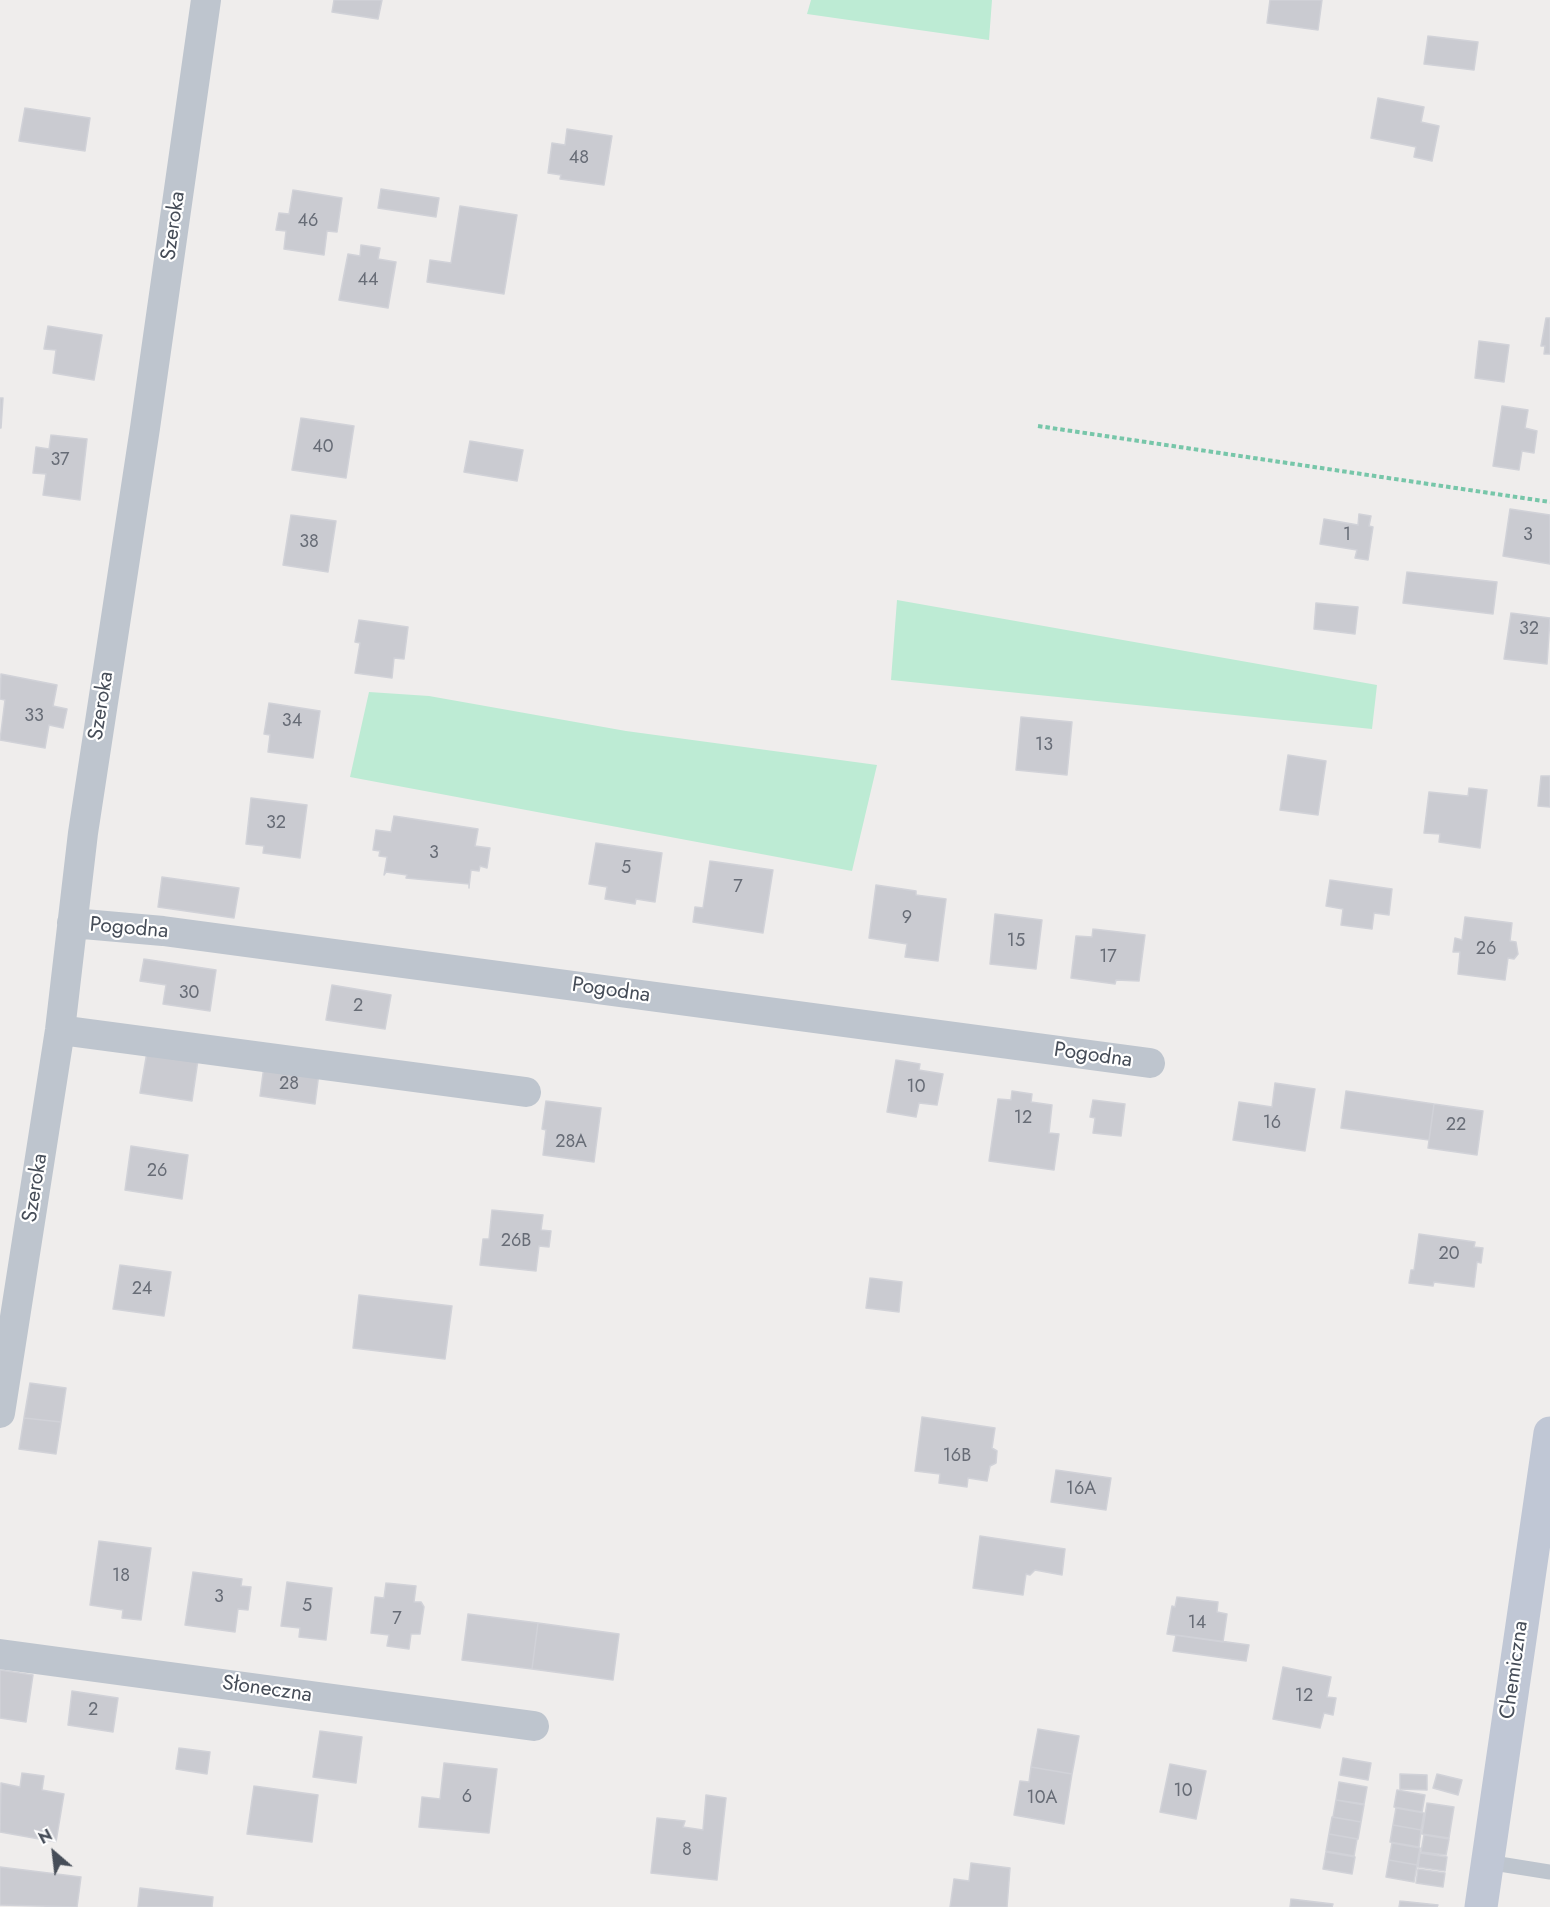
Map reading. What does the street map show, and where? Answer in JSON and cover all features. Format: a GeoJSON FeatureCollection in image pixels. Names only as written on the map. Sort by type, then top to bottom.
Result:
{"type":"FeatureCollection","features":[{"type":"Feature","properties":{"kind":"street","name":"Szeroka"},"geometry":{"type":"LineString","coordinates":[[0,1413],[5,1346],[60,1029],[83,832],[145,428],[206,0]]}},
{"type":"Feature","properties":{"kind":"street","name":"Pogodna"},"geometry":{"type":"LineString","coordinates":[[72,923],[175,932],[1150,1063]]}},
{"type":"Feature","properties":{"kind":"street"},"geometry":{"type":"LineString","coordinates":[[60,1029],[526,1092]]}},
{"type":"Feature","properties":{"kind":"street","name":"Chemiczna"},"geometry":{"type":"LineString","coordinates":[[1481,1907],[1550,1433]]}},
{"type":"Feature","properties":{"kind":"street","name":"Słoneczna"},"geometry":{"type":"LineString","coordinates":[[0,1654],[534,1726]]}},
{"type":"Feature","properties":{"kind":"lane"},"geometry":{"type":"LineString","coordinates":[[1487,1862],[1550,1872]]}},
{"type":"Feature","properties":{"kind":"path"},"geometry":{"type":"LineString","coordinates":[[1038,426],[1550,502]]}},
{"type":"Feature","properties":{"kind":"green space"},"geometry":{"type":"Polygon","coordinates":[[[811,0],[992,0],[989,40],[807,14],[811,0]]]}},
{"type":"Feature","properties":{"kind":"green space"},"geometry":{"type":"Polygon","coordinates":[[[897,600],[1377,685],[1372,729],[891,680],[897,600]]]}},
{"type":"Feature","properties":{"kind":"green space"},"geometry":{"type":"Polygon","coordinates":[[[369,692],[429,696],[626,731],[877,765],[852,871],[350,777],[369,692]]]}},
{"type":"Feature","properties":{"kind":"building"},"geometry":{"type":"Polygon","coordinates":[[[334,0],[382,0],[378,19],[332,12],[334,0]]]}},
{"type":"Feature","properties":{"kind":"building"},"geometry":{"type":"Polygon","coordinates":[[[1270,0],[1322,0],[1318,30],[1267,23],[1270,0]]]}},
{"type":"Feature","properties":{"kind":"building"},"geometry":{"type":"Polygon","coordinates":[[[1428,36],[1478,42],[1474,70],[1424,64],[1428,36]]]}},
{"type":"Feature","properties":{"kind":"building"},"geometry":{"type":"Polygon","coordinates":[[[1378,98],[1424,107],[1421,122],[1439,126],[1432,161],[1414,157],[1416,147],[1371,138],[1378,98]]]}},
{"type":"Feature","properties":{"kind":"building"},"geometry":{"type":"Polygon","coordinates":[[[25,108],[90,118],[85,151],[19,141],[25,108]]]}},
{"type":"Feature","properties":{"kind":"building"},"geometry":{"type":"Polygon","coordinates":[[[567,129],[612,136],[604,185],[560,179],[561,175],[548,173],[552,143],[565,145],[567,129]]]}},
{"type":"Feature","properties":{"kind":"building"},"geometry":{"type":"Polygon","coordinates":[[[381,189],[439,198],[436,217],[378,208],[381,189]]]}},
{"type":"Feature","properties":{"kind":"building"},"geometry":{"type":"Polygon","coordinates":[[[293,190],[342,198],[337,232],[327,231],[324,255],[284,249],[286,231],[276,230],[279,213],[289,214],[293,190]]]}},
{"type":"Feature","properties":{"kind":"building"},"geometry":{"type":"Polygon","coordinates":[[[460,206],[517,215],[504,294],[427,282],[430,260],[451,263],[460,206]]]}},
{"type":"Feature","properties":{"kind":"building"},"geometry":{"type":"Polygon","coordinates":[[[361,245],[380,248],[378,259],[396,262],[388,308],[339,300],[348,254],[360,256],[361,245]]]}},
{"type":"Feature","properties":{"kind":"building"},"geometry":{"type":"Polygon","coordinates":[[[1546,318],[1550,318],[1550,354],[1544,354],[1545,346],[1541,346],[1546,318]]]}},
{"type":"Feature","properties":{"kind":"building"},"geometry":{"type":"Polygon","coordinates":[[[48,326],[102,335],[94,380],[53,373],[56,350],[44,349],[48,326]]]}},
{"type":"Feature","properties":{"kind":"building"},"geometry":{"type":"Polygon","coordinates":[[[1479,341],[1509,345],[1504,382],[1475,378],[1479,341]]]}},
{"type":"Feature","properties":{"kind":"building"},"geometry":{"type":"Polygon","coordinates":[[[0,398],[3,398],[1,428],[0,428],[0,398]]]}},
{"type":"Feature","properties":{"kind":"building"},"geometry":{"type":"Polygon","coordinates":[[[1502,406],[1528,410],[1525,428],[1537,431],[1534,453],[1522,451],[1519,470],[1493,466],[1502,406]]]}},
{"type":"Feature","properties":{"kind":"building"},"geometry":{"type":"Polygon","coordinates":[[[301,418],[354,426],[346,478],[292,470],[301,418]]]}},
{"type":"Feature","properties":{"kind":"building"},"geometry":{"type":"Polygon","coordinates":[[[51,435],[87,439],[80,500],[43,495],[46,474],[33,473],[36,447],[49,449],[51,435]]]}},
{"type":"Feature","properties":{"kind":"building"},"geometry":{"type":"Polygon","coordinates":[[[470,441],[523,450],[517,481],[464,472],[470,441]]]}},
{"type":"Feature","properties":{"kind":"building"},"geometry":{"type":"Polygon","coordinates":[[[1510,509],[1550,515],[1550,564],[1503,556],[1510,509]]]}},
{"type":"Feature","properties":{"kind":"building"},"geometry":{"type":"Polygon","coordinates":[[[1359,514],[1371,516],[1369,526],[1373,527],[1368,560],[1355,558],[1357,550],[1320,544],[1324,519],[1358,525],[1359,514]]]}},
{"type":"Feature","properties":{"kind":"building"},"geometry":{"type":"Polygon","coordinates":[[[291,515],[336,521],[328,572],[283,565],[291,515]]]}},
{"type":"Feature","properties":{"kind":"building"},"geometry":{"type":"Polygon","coordinates":[[[1407,572],[1497,582],[1493,614],[1403,603],[1407,572]]]}},
{"type":"Feature","properties":{"kind":"building"},"geometry":{"type":"Polygon","coordinates":[[[1316,603],[1358,607],[1355,634],[1314,629],[1316,603]]]}},
{"type":"Feature","properties":{"kind":"building"},"geometry":{"type":"Polygon","coordinates":[[[1511,613],[1550,618],[1547,664],[1504,659],[1511,613]]]}},
{"type":"Feature","properties":{"kind":"building"},"geometry":{"type":"Polygon","coordinates":[[[359,620],[408,627],[404,659],[394,658],[392,678],[355,673],[360,643],[355,642],[359,620]]]}},
{"type":"Feature","properties":{"kind":"building"},"geometry":{"type":"Polygon","coordinates":[[[1,674],[57,685],[53,706],[67,709],[63,728],[49,725],[45,748],[0,740],[5,700],[0,699],[1,674]]]}},
{"type":"Feature","properties":{"kind":"building"},"geometry":{"type":"Polygon","coordinates":[[[269,703],[320,711],[313,758],[268,752],[270,735],[264,734],[269,703]]]}},
{"type":"Feature","properties":{"kind":"building"},"geometry":{"type":"Polygon","coordinates":[[[1021,717],[1072,722],[1067,775],[1016,770],[1021,717]]]}},
{"type":"Feature","properties":{"kind":"building"},"geometry":{"type":"Polygon","coordinates":[[[1288,755],[1326,761],[1318,815],[1280,810],[1288,755]]]}},
{"type":"Feature","properties":{"kind":"building"},"geometry":{"type":"Polygon","coordinates":[[[1541,776],[1550,776],[1550,807],[1538,806],[1541,776]]]}},
{"type":"Feature","properties":{"kind":"building"},"geometry":{"type":"Polygon","coordinates":[[[1469,788],[1487,790],[1480,848],[1439,842],[1440,834],[1424,833],[1429,792],[1468,796],[1469,788]]]}},
{"type":"Feature","properties":{"kind":"building"},"geometry":{"type":"Polygon","coordinates":[[[251,798],[307,805],[300,858],[263,853],[264,846],[246,844],[251,798]]]}},
{"type":"Feature","properties":{"kind":"building"},"geometry":{"type":"Polygon","coordinates":[[[394,816],[478,829],[475,846],[490,848],[487,868],[480,866],[479,871],[471,870],[469,887],[469,884],[406,878],[407,875],[386,872],[384,875],[387,857],[379,856],[380,851],[373,850],[376,830],[391,832],[394,816]]]}},
{"type":"Feature","properties":{"kind":"building"},"geometry":{"type":"Polygon","coordinates":[[[596,843],[662,853],[655,902],[636,899],[635,904],[605,899],[607,887],[589,884],[596,843]]]}},
{"type":"Feature","properties":{"kind":"building"},"geometry":{"type":"Polygon","coordinates":[[[710,861],[773,870],[763,933],[693,922],[695,907],[703,908],[710,861]]]}},
{"type":"Feature","properties":{"kind":"building"},"geometry":{"type":"Polygon","coordinates":[[[162,877],[239,888],[234,918],[158,907],[162,877]]]}},
{"type":"Feature","properties":{"kind":"building"},"geometry":{"type":"Polygon","coordinates":[[[1330,880],[1392,889],[1389,915],[1374,913],[1372,929],[1341,925],[1343,909],[1326,906],[1330,880]]]}},
{"type":"Feature","properties":{"kind":"building"},"geometry":{"type":"Polygon","coordinates":[[[876,885],[916,891],[916,895],[946,899],[938,961],[905,957],[907,944],[869,938],[876,885]]]}},
{"type":"Feature","properties":{"kind":"building"},"geometry":{"type":"Polygon","coordinates":[[[995,914],[1042,920],[1036,969],[990,964],[995,914]]]}},
{"type":"Feature","properties":{"kind":"building"},"geometry":{"type":"Polygon","coordinates":[[[1465,917],[1512,923],[1510,941],[1516,942],[1518,954],[1514,959],[1508,958],[1505,980],[1458,974],[1460,952],[1453,952],[1455,938],[1462,940],[1465,917]]]}},
{"type":"Feature","properties":{"kind":"building"},"geometry":{"type":"Polygon","coordinates":[[[1093,929],[1145,935],[1139,981],[1116,980],[1115,984],[1071,978],[1076,936],[1092,937],[1093,929]]]}},
{"type":"Feature","properties":{"kind":"building"},"geometry":{"type":"Polygon","coordinates":[[[144,959],[216,970],[210,1011],[163,1004],[166,985],[140,981],[144,959]]]}},
{"type":"Feature","properties":{"kind":"building"},"geometry":{"type":"Polygon","coordinates":[[[332,985],[391,995],[385,1029],[326,1020],[332,985]]]}},
{"type":"Feature","properties":{"kind":"building"},"geometry":{"type":"Polygon","coordinates":[[[147,1052],[198,1060],[192,1101],[140,1093],[147,1052]]]}},
{"type":"Feature","properties":{"kind":"building"},"geometry":{"type":"Polygon","coordinates":[[[896,1060],[920,1064],[919,1070],[943,1074],[937,1105],[919,1103],[916,1117],[887,1112],[896,1060]]]}},
{"type":"Feature","properties":{"kind":"building"},"geometry":{"type":"Polygon","coordinates":[[[264,1066],[319,1073],[315,1104],[260,1096],[264,1066]]]}},
{"type":"Feature","properties":{"kind":"building"},"geometry":{"type":"Polygon","coordinates":[[[1275,1083],[1315,1089],[1305,1151],[1233,1140],[1239,1102],[1272,1107],[1275,1083]]]}},
{"type":"Feature","properties":{"kind":"building"},"geometry":{"type":"Polygon","coordinates":[[[1012,1091],[1032,1094],[1031,1102],[1052,1105],[1049,1133],[1059,1134],[1054,1170],[989,1161],[998,1099],[1011,1100],[1012,1091]]]}},
{"type":"Feature","properties":{"kind":"building"},"geometry":{"type":"Polygon","coordinates":[[[1346,1091],[1434,1104],[1429,1140],[1341,1128],[1346,1091]]]}},
{"type":"Feature","properties":{"kind":"building"},"geometry":{"type":"Polygon","coordinates":[[[1093,1100],[1125,1104],[1121,1136],[1093,1133],[1095,1118],[1090,1117],[1093,1100]]]}},
{"type":"Feature","properties":{"kind":"building"},"geometry":{"type":"Polygon","coordinates":[[[546,1101],[601,1108],[594,1162],[543,1155],[546,1130],[542,1129],[546,1101]]]}},
{"type":"Feature","properties":{"kind":"building"},"geometry":{"type":"Polygon","coordinates":[[[1434,1104],[1483,1111],[1477,1155],[1428,1148],[1434,1104]]]}},
{"type":"Feature","properties":{"kind":"building"},"geometry":{"type":"Polygon","coordinates":[[[131,1146],[188,1155],[182,1199],[125,1190],[131,1146]]]}},
{"type":"Feature","properties":{"kind":"building"},"geometry":{"type":"Polygon","coordinates":[[[492,1210],[543,1215],[541,1230],[551,1231],[549,1247],[539,1246],[536,1271],[480,1265],[483,1239],[489,1239],[492,1210]]]}},
{"type":"Feature","properties":{"kind":"building"},"geometry":{"type":"Polygon","coordinates":[[[1419,1234],[1475,1242],[1474,1247],[1483,1248],[1481,1263],[1477,1262],[1474,1287],[1434,1282],[1433,1286],[1409,1283],[1411,1270],[1414,1270],[1419,1234]]]}},
{"type":"Feature","properties":{"kind":"building"},"geometry":{"type":"Polygon","coordinates":[[[120,1265],[171,1272],[164,1316],[113,1309],[120,1265]]]}},
{"type":"Feature","properties":{"kind":"building"},"geometry":{"type":"Polygon","coordinates":[[[870,1278],[902,1282],[899,1312],[866,1308],[870,1278]]]}},
{"type":"Feature","properties":{"kind":"building"},"geometry":{"type":"Polygon","coordinates":[[[359,1295],[452,1306],[445,1359],[353,1348],[359,1295]]]}},
{"type":"Feature","properties":{"kind":"building"},"geometry":{"type":"Polygon","coordinates":[[[30,1383],[66,1388],[61,1422],[24,1418],[30,1383]]]}},
{"type":"Feature","properties":{"kind":"building"},"geometry":{"type":"Polygon","coordinates":[[[922,1417],[995,1428],[992,1448],[997,1451],[996,1463],[990,1466],[987,1481],[968,1478],[967,1487],[939,1483],[940,1474],[915,1471],[922,1417]]]}},
{"type":"Feature","properties":{"kind":"building"},"geometry":{"type":"Polygon","coordinates":[[[24,1418],[61,1422],[56,1454],[19,1449],[24,1418]]]}},
{"type":"Feature","properties":{"kind":"building"},"geometry":{"type":"Polygon","coordinates":[[[1056,1470],[1111,1478],[1106,1510],[1051,1502],[1056,1470]]]}},
{"type":"Feature","properties":{"kind":"building"},"geometry":{"type":"Polygon","coordinates":[[[980,1536],[1065,1549],[1062,1575],[1035,1570],[1030,1575],[1026,1574],[1023,1595],[973,1588],[980,1536]]]}},
{"type":"Feature","properties":{"kind":"building"},"geometry":{"type":"Polygon","coordinates":[[[99,1541],[151,1548],[141,1620],[122,1618],[123,1610],[90,1605],[99,1541]]]}},
{"type":"Feature","properties":{"kind":"building"},"geometry":{"type":"Polygon","coordinates":[[[193,1572],[242,1579],[241,1586],[251,1587],[248,1610],[238,1609],[235,1632],[185,1625],[193,1572]]]}},
{"type":"Feature","properties":{"kind":"building"},"geometry":{"type":"Polygon","coordinates":[[[287,1582],[332,1588],[326,1640],[299,1637],[300,1628],[281,1626],[287,1582]]]}},
{"type":"Feature","properties":{"kind":"building"},"geometry":{"type":"Polygon","coordinates":[[[386,1583],[416,1586],[414,1602],[421,1602],[424,1607],[420,1634],[411,1634],[409,1649],[387,1646],[389,1635],[371,1633],[375,1597],[384,1598],[386,1583]]]}},
{"type":"Feature","properties":{"kind":"building"},"geometry":{"type":"Polygon","coordinates":[[[1177,1597],[1218,1602],[1217,1612],[1227,1614],[1223,1642],[1167,1634],[1172,1606],[1175,1607],[1177,1597]]]}},
{"type":"Feature","properties":{"kind":"building"},"geometry":{"type":"Polygon","coordinates":[[[468,1614],[538,1623],[532,1669],[462,1660],[468,1614]]]}},
{"type":"Feature","properties":{"kind":"building"},"geometry":{"type":"Polygon","coordinates":[[[538,1623],[619,1634],[613,1680],[532,1669],[538,1623]]]}},
{"type":"Feature","properties":{"kind":"building"},"geometry":{"type":"Polygon","coordinates":[[[1176,1635],[1249,1645],[1246,1661],[1173,1651],[1176,1635]]]}},
{"type":"Feature","properties":{"kind":"building"},"geometry":{"type":"Polygon","coordinates":[[[1283,1667],[1331,1677],[1327,1697],[1336,1698],[1333,1715],[1324,1713],[1320,1728],[1273,1719],[1283,1667]]]}},
{"type":"Feature","properties":{"kind":"building"},"geometry":{"type":"Polygon","coordinates":[[[0,1670],[33,1675],[26,1722],[0,1718],[0,1670]]]}},
{"type":"Feature","properties":{"kind":"building"},"geometry":{"type":"Polygon","coordinates":[[[72,1691],[118,1698],[113,1732],[68,1725],[72,1691]]]}},
{"type":"Feature","properties":{"kind":"building"},"geometry":{"type":"Polygon","coordinates":[[[1038,1729],[1079,1736],[1072,1774],[1031,1767],[1038,1729]]]}},
{"type":"Feature","properties":{"kind":"building"},"geometry":{"type":"Polygon","coordinates":[[[320,1731],[362,1737],[356,1783],[313,1777],[320,1731]]]}},
{"type":"Feature","properties":{"kind":"building"},"geometry":{"type":"Polygon","coordinates":[[[179,1748],[210,1752],[207,1774],[176,1769],[179,1748]]]}},
{"type":"Feature","properties":{"kind":"building"},"geometry":{"type":"Polygon","coordinates":[[[1343,1758],[1371,1763],[1368,1780],[1340,1775],[1343,1758]]]}},
{"type":"Feature","properties":{"kind":"building"},"geometry":{"type":"Polygon","coordinates":[[[444,1763],[497,1769],[489,1833],[419,1827],[422,1797],[440,1799],[444,1763]]]}},
{"type":"Feature","properties":{"kind":"building"},"geometry":{"type":"Polygon","coordinates":[[[1170,1764],[1206,1771],[1196,1819],[1160,1812],[1170,1764]]]}},
{"type":"Feature","properties":{"kind":"building"},"geometry":{"type":"Polygon","coordinates":[[[1031,1767],[1072,1774],[1064,1824],[1014,1815],[1020,1781],[1029,1782],[1031,1767]]]}},
{"type":"Feature","properties":{"kind":"building"},"geometry":{"type":"Polygon","coordinates":[[[22,1773],[44,1776],[42,1790],[64,1794],[56,1842],[0,1832],[1,1783],[20,1787],[22,1773]]]}},
{"type":"Feature","properties":{"kind":"building"},"geometry":{"type":"Polygon","coordinates":[[[1400,1774],[1427,1775],[1427,1790],[1400,1789],[1400,1774]]]}},
{"type":"Feature","properties":{"kind":"building"},"geometry":{"type":"Polygon","coordinates":[[[1437,1774],[1462,1780],[1458,1795],[1433,1788],[1437,1774]]]}},
{"type":"Feature","properties":{"kind":"building"},"geometry":{"type":"Polygon","coordinates":[[[1339,1782],[1367,1787],[1364,1804],[1336,1800],[1339,1782]]]}},
{"type":"Feature","properties":{"kind":"building"},"geometry":{"type":"Polygon","coordinates":[[[254,1786],[318,1795],[312,1842],[247,1834],[254,1786]]]}},
{"type":"Feature","properties":{"kind":"building"},"geometry":{"type":"Polygon","coordinates":[[[1397,1790],[1425,1795],[1422,1812],[1394,1807],[1397,1790]]]}},
{"type":"Feature","properties":{"kind":"building"},"geometry":{"type":"Polygon","coordinates":[[[706,1795],[726,1798],[717,1880],[651,1873],[657,1818],[685,1821],[683,1827],[703,1830],[706,1795]]]}},
{"type":"Feature","properties":{"kind":"building"},"geometry":{"type":"Polygon","coordinates":[[[1336,1800],[1364,1805],[1361,1822],[1333,1817],[1336,1800]]]}},
{"type":"Feature","properties":{"kind":"building"},"geometry":{"type":"Polygon","coordinates":[[[1427,1803],[1454,1807],[1449,1838],[1422,1834],[1427,1803]]]}},
{"type":"Feature","properties":{"kind":"building"},"geometry":{"type":"Polygon","coordinates":[[[1396,1808],[1424,1813],[1421,1830],[1393,1825],[1396,1808]]]}},
{"type":"Feature","properties":{"kind":"building"},"geometry":{"type":"Polygon","coordinates":[[[1332,1817],[1361,1822],[1358,1839],[1329,1834],[1332,1817]]]}},
{"type":"Feature","properties":{"kind":"building"},"geometry":{"type":"Polygon","coordinates":[[[1393,1825],[1421,1830],[1419,1847],[1390,1842],[1393,1825]]]}},
{"type":"Feature","properties":{"kind":"building"},"geometry":{"type":"Polygon","coordinates":[[[1329,1834],[1357,1839],[1354,1856],[1326,1851],[1329,1834]]]}},
{"type":"Feature","properties":{"kind":"building"},"geometry":{"type":"Polygon","coordinates":[[[1424,1835],[1449,1839],[1446,1855],[1421,1852],[1424,1835]]]}},
{"type":"Feature","properties":{"kind":"building"},"geometry":{"type":"Polygon","coordinates":[[[1392,1843],[1420,1848],[1417,1865],[1389,1860],[1392,1843]]]}},
{"type":"Feature","properties":{"kind":"building"},"geometry":{"type":"Polygon","coordinates":[[[1326,1852],[1355,1857],[1352,1874],[1323,1869],[1326,1852]]]}},
{"type":"Feature","properties":{"kind":"building"},"geometry":{"type":"Polygon","coordinates":[[[1420,1853],[1447,1857],[1445,1871],[1418,1867],[1420,1853]]]}},
{"type":"Feature","properties":{"kind":"building"},"geometry":{"type":"Polygon","coordinates":[[[1389,1860],[1417,1865],[1414,1882],[1386,1877],[1389,1860]]]}},
{"type":"Feature","properties":{"kind":"building"},"geometry":{"type":"Polygon","coordinates":[[[971,1863],[1010,1868],[1007,1907],[950,1907],[954,1879],[969,1881],[971,1863]]]}},
{"type":"Feature","properties":{"kind":"building"},"geometry":{"type":"Polygon","coordinates":[[[0,1867],[81,1877],[77,1907],[0,1905],[0,1867]]]}},
{"type":"Feature","properties":{"kind":"building"},"geometry":{"type":"Polygon","coordinates":[[[1418,1869],[1445,1873],[1443,1887],[1416,1883],[1418,1869]]]}},
{"type":"Feature","properties":{"kind":"building"},"geometry":{"type":"Polygon","coordinates":[[[140,1888],[213,1897],[212,1907],[138,1907],[140,1888]]]}},
{"type":"Feature","properties":{"kind":"building"},"geometry":{"type":"Polygon","coordinates":[[[1291,1899],[1333,1904],[1332,1907],[1290,1907],[1291,1899]]]}},
{"type":"Feature","properties":{"kind":"building"},"geometry":{"type":"Polygon","coordinates":[[[1400,1901],[1438,1905],[1437,1907],[1399,1907],[1400,1901]]]}}]}
